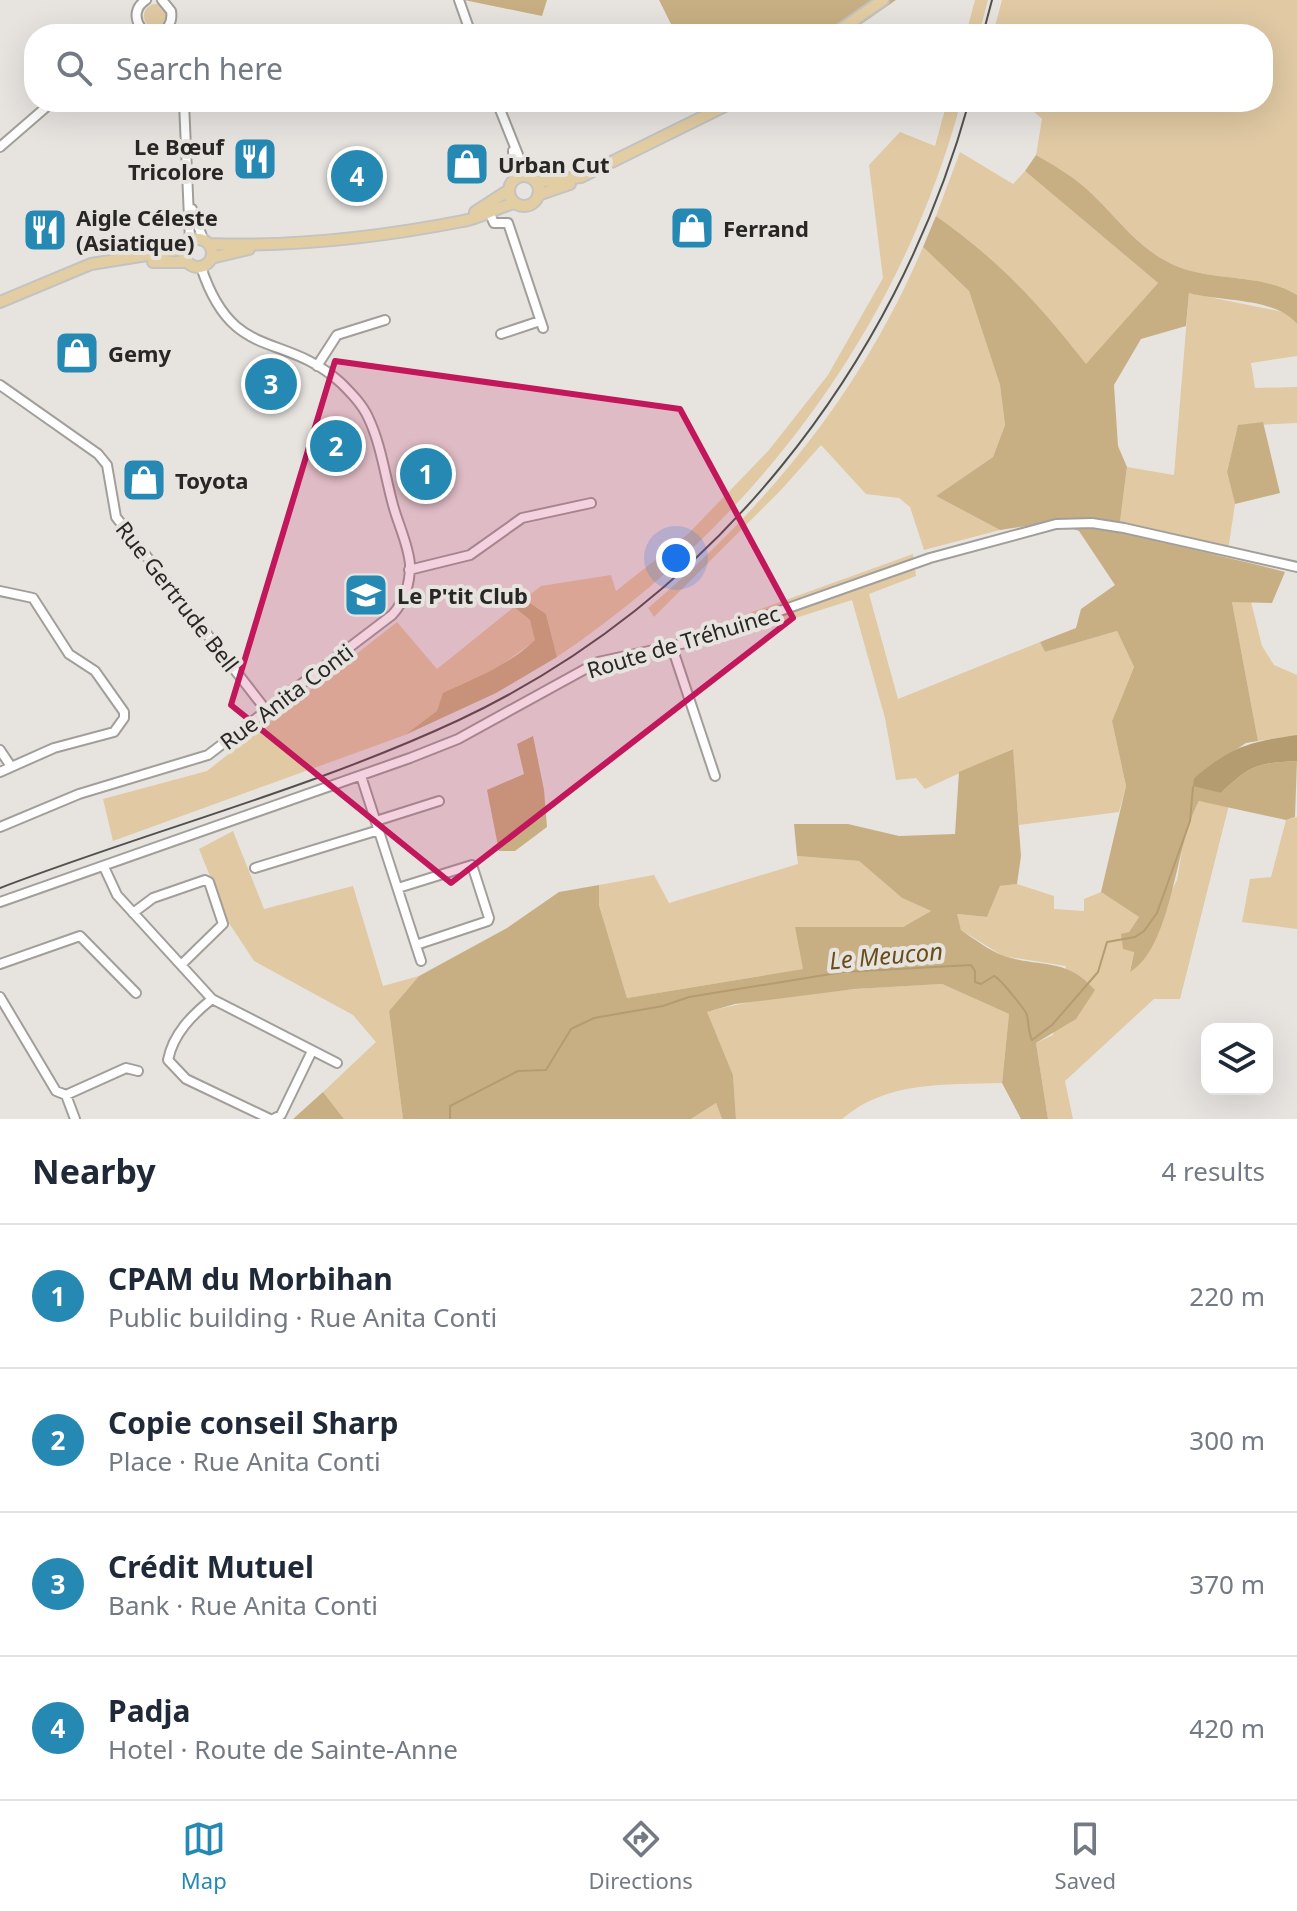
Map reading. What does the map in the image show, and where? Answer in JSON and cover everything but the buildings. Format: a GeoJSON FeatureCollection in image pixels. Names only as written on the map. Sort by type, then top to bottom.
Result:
{"type":"FeatureCollection","features":[{"type":"Feature","properties":{"kind":"main road"},"geometry":{"type":"LineString","coordinates":[[848,24],[883,0]]}},
{"type":"Feature","properties":{"kind":"main road"},"geometry":{"type":"LineString","coordinates":[[451,223],[509,190],[515,179],[581,177],[713,112]]}},
{"type":"Feature","properties":{"kind":"main road"},"geometry":{"type":"LineString","coordinates":[[131,260],[188,262],[201,267],[211,258],[258,246],[451,223],[515,203],[529,205],[538,195],[589,179],[612,164]]}},
{"type":"Feature","properties":{"kind":"main road"},"geometry":{"type":"LineString","coordinates":[[532,179],[538,195]]}},
{"type":"Feature","properties":{"kind":"main road"},"geometry":{"type":"LineString","coordinates":[[509,190],[515,203]]}},
{"type":"Feature","properties":{"kind":"main road"},"geometry":{"type":"LineString","coordinates":[[0,302],[71,270],[207,242],[258,246]]}},
{"type":"Feature","properties":{"kind":"main road"},"geometry":{"type":"LineString","coordinates":[[207,242],[211,258]]}},
{"type":"Feature","properties":{"kind":"main road"},"geometry":{"type":"LineString","coordinates":[[187,245],[188,262]]}},
{"type":"Feature","properties":{"kind":"street"},"geometry":{"type":"LineString","coordinates":[[137,24],[136,12],[146,0]]}},
{"type":"Feature","properties":{"kind":"street"},"geometry":{"type":"LineString","coordinates":[[459,0],[467,24]]}},
{"type":"Feature","properties":{"kind":"street"},"geometry":{"type":"LineString","coordinates":[[169,2],[170,24]]}},
{"type":"Feature","properties":{"kind":"street"},"geometry":{"type":"LineString","coordinates":[[0,147],[40,112]]}},
{"type":"Feature","properties":{"kind":"street"},"geometry":{"type":"LineString","coordinates":[[184,112],[187,245]]}},
{"type":"Feature","properties":{"kind":"street"},"geometry":{"type":"LineString","coordinates":[[501,112],[512,142],[532,179]]}},
{"type":"Feature","properties":{"kind":"street"},"geometry":{"type":"LineString","coordinates":[[512,142],[515,179]]}},
{"type":"Feature","properties":{"kind":"street"},"geometry":{"type":"LineString","coordinates":[[188,197],[207,242]]}},
{"type":"Feature","properties":{"kind":"street"},"geometry":{"type":"LineString","coordinates":[[489,212],[494,223],[508,223],[542,324],[501,334]]}},
{"type":"Feature","properties":{"kind":"street"},"geometry":{"type":"LineString","coordinates":[[201,267],[211,295],[229,322],[260,342],[317,366],[349,392],[369,419],[409,570],[470,555],[522,518],[591,503]]}},
{"type":"Feature","properties":{"kind":"street"},"geometry":{"type":"LineString","coordinates":[[317,366],[337,335],[385,320]]}},
{"type":"Feature","properties":{"kind":"street","name":"Rue Gertrude Bell"},"geometry":{"type":"LineString","coordinates":[[0,385],[98,454],[107,465],[116,517],[266,710]]}},
{"type":"Feature","properties":{"kind":"street","name":"Route de Tréhuinec"},"geometry":{"type":"LineString","coordinates":[[0,902],[458,739],[598,662],[672,647],[831,595],[930,558],[1056,524],[1092,523],[1124,528],[1297,567]]}},
{"type":"Feature","properties":{"kind":"street","name":"Rue Anita Conti"},"geometry":{"type":"LineString","coordinates":[[0,827],[79,794],[196,761],[392,615],[406,594],[409,570]]}},
{"type":"Feature","properties":{"kind":"street"},"geometry":{"type":"LineString","coordinates":[[0,591],[33,598],[69,654],[95,671],[124,712],[124,718],[114,732],[10,765],[0,772]]}},
{"type":"Feature","properties":{"kind":"street"},"geometry":{"type":"LineString","coordinates":[[672,647],[715,776]]}},
{"type":"Feature","properties":{"kind":"street"},"geometry":{"type":"LineString","coordinates":[[0,750],[10,765]]}},
{"type":"Feature","properties":{"kind":"street"},"geometry":{"type":"LineString","coordinates":[[361,776],[421,961]]}},
{"type":"Feature","properties":{"kind":"street"},"geometry":{"type":"LineString","coordinates":[[255,868],[378,826],[439,801]]}},
{"type":"Feature","properties":{"kind":"street"},"geometry":{"type":"LineString","coordinates":[[398,888],[472,865],[489,918],[488,921],[416,945]]}},
{"type":"Feature","properties":{"kind":"street"},"geometry":{"type":"LineString","coordinates":[[104,867],[117,895],[212,999],[337,1063]]}},
{"type":"Feature","properties":{"kind":"street"},"geometry":{"type":"LineString","coordinates":[[133,913],[153,898],[205,880],[209,882],[223,924],[182,964]]}},
{"type":"Feature","properties":{"kind":"street"},"geometry":{"type":"LineString","coordinates":[[0,964],[80,936],[136,993]]}},
{"type":"Feature","properties":{"kind":"street"},"geometry":{"type":"LineString","coordinates":[[0,997],[52,1085],[66,1095],[75,1119]]}},
{"type":"Feature","properties":{"kind":"street"},"geometry":{"type":"LineString","coordinates":[[212,999],[193,1015],[171,1045],[168,1060],[186,1079],[272,1119],[281,1115],[312,1051]]}},
{"type":"Feature","properties":{"kind":"street"},"geometry":{"type":"LineString","coordinates":[[66,1095],[126,1068],[138,1071]]}},
{"type":"Feature","properties":{"kind":"highlighted area"},"geometry":{"type":"Polygon","coordinates":[[[335,361],[680,409],[793,618],[451,883],[231,705],[335,361]]]}},
{"type":"Feature","properties":{"kind":"shaded area"},"geometry":{"type":"Polygon","coordinates":[[[464,0],[547,0],[542,16],[464,0]]]}},
{"type":"Feature","properties":{"kind":"shaded area"},"geometry":{"type":"Polygon","coordinates":[[[659,0],[896,0],[861,24],[671,24],[659,0]]]}},
{"type":"Feature","properties":{"kind":"shaded area"},"geometry":{"type":"Polygon","coordinates":[[[975,0],[988,0],[982,24],[969,24],[975,0]]]}},
{"type":"Feature","properties":{"kind":"shaded area"},"geometry":{"type":"Polygon","coordinates":[[[1002,0],[1297,0],[1297,295],[1266,283],[1198,273],[1166,261],[1132,235],[1083,186],[1036,155],[1042,119],[1034,112],[1273,112],[1273,24],[996,24],[1002,0]]]}},
{"type":"Feature","properties":{"kind":"shaded area"},"geometry":{"type":"Polygon","coordinates":[[[152,5],[160,5],[167,12],[164,24],[148,24],[145,20],[145,12],[152,5]]]}},
{"type":"Feature","properties":{"kind":"shaded area"},"geometry":{"type":"Polygon","coordinates":[[[944,112],[958,112],[934,186],[899,267],[858,343],[809,416],[755,484],[694,547],[628,605],[557,657],[546,614],[524,599],[541,586],[611,575],[616,591],[688,534],[769,450],[828,375],[883,278],[869,165],[900,132],[935,146],[944,112]]]}},
{"type":"Feature","properties":{"kind":"shaded area"},"geometry":{"type":"Polygon","coordinates":[[[960,152],[1013,184],[1025,171],[1158,283],[1086,365],[999,266],[936,216],[960,152]]]}},
{"type":"Feature","properties":{"kind":"shaded area"},"geometry":{"type":"Polygon","coordinates":[[[1036,155],[1078,182],[1143,245],[1166,261],[1198,273],[1266,283],[1297,295],[1297,324],[1287,315],[1262,305],[1189,293],[1186,326],[1141,339],[1114,385],[1118,446],[1127,467],[1119,530],[1285,572],[1272,603],[1232,602],[1258,741],[1246,743],[1194,778],[1221,793],[1239,776],[1255,767],[1297,761],[1295,817],[1286,820],[1199,801],[1156,940],[1144,959],[1130,972],[1134,952],[1123,949],[1121,934],[1129,932],[1139,917],[1101,892],[1126,786],[1112,721],[1134,667],[1117,631],[1045,652],[1040,642],[1076,628],[1081,609],[1115,585],[1079,531],[1053,522],[1000,530],[936,496],[993,457],[1005,425],[1000,385],[969,291],[923,247],[936,216],[1017,284],[1086,364],[1158,283],[1025,171],[1036,155]]]}},
{"type":"Feature","properties":{"kind":"shaded area"},"geometry":{"type":"Polygon","coordinates":[[[923,247],[969,291],[1000,385],[1005,425],[993,457],[936,496],[1000,530],[924,550],[910,507],[899,498],[866,494],[821,445],[781,490],[654,617],[648,608],[733,529],[807,444],[841,398],[899,300],[923,247]]]}},
{"type":"Feature","properties":{"kind":"shaded area"},"geometry":{"type":"Polygon","coordinates":[[[1189,293],[1288,313],[1297,324],[1297,356],[1251,363],[1255,388],[1297,387],[1297,423],[1238,426],[1227,472],[1235,504],[1227,557],[1183,550],[1119,530],[1127,467],[1174,475],[1189,293]]]}},
{"type":"Feature","properties":{"kind":"shaded area"},"geometry":{"type":"Polygon","coordinates":[[[1263,422],[1280,493],[1235,504],[1227,472],[1238,425],[1263,422]]]}},
{"type":"Feature","properties":{"kind":"shaded area"},"geometry":{"type":"Polygon","coordinates":[[[913,554],[916,576],[869,594],[898,699],[1040,642],[1045,652],[1117,631],[1134,667],[1112,721],[1126,786],[1119,812],[1019,825],[1012,749],[925,789],[916,778],[896,780],[885,718],[852,600],[724,641],[719,624],[913,554]]]}},
{"type":"Feature","properties":{"kind":"shaded area"},"geometry":{"type":"Polygon","coordinates":[[[524,599],[546,614],[557,657],[496,693],[405,735],[437,711],[443,693],[503,664],[535,640],[530,620],[514,607],[524,599]]]}},
{"type":"Feature","properties":{"kind":"shaded area"},"geometry":{"type":"Polygon","coordinates":[[[1232,602],[1251,602],[1262,646],[1274,665],[1297,675],[1297,735],[1258,741],[1232,602]]]}},
{"type":"Feature","properties":{"kind":"shaded area"},"geometry":{"type":"Polygon","coordinates":[[[514,607],[530,620],[536,640],[405,735],[113,841],[103,799],[207,771],[397,622],[437,669],[514,607]]]}},
{"type":"Feature","properties":{"kind":"shaded area"},"geometry":{"type":"Polygon","coordinates":[[[1297,735],[1297,761],[1255,767],[1239,776],[1221,793],[1193,786],[1194,778],[1231,752],[1253,743],[1297,735]]]}},
{"type":"Feature","properties":{"kind":"shaded area"},"geometry":{"type":"Polygon","coordinates":[[[533,736],[544,790],[547,827],[515,851],[499,851],[487,790],[524,774],[517,744],[533,736]]]}},
{"type":"Feature","properties":{"kind":"shaded area"},"geometry":{"type":"Polygon","coordinates":[[[1013,749],[1021,856],[1017,884],[1000,886],[987,917],[957,914],[961,930],[993,951],[1018,960],[1053,965],[1074,972],[1095,990],[1076,1019],[1036,1043],[1048,1119],[1021,1119],[1002,1083],[1009,1014],[942,984],[855,989],[735,1004],[707,1012],[733,1075],[736,1119],[722,1119],[716,1103],[691,1119],[403,1119],[389,1011],[419,976],[507,928],[559,892],[599,885],[599,905],[627,998],[803,969],[795,927],[903,927],[931,911],[902,898],[859,861],[797,856],[794,824],[848,824],[899,836],[955,834],[959,772],[1013,749]]]}},
{"type":"Feature","properties":{"kind":"shaded area"},"geometry":{"type":"Polygon","coordinates":[[[1199,801],[1229,805],[1180,999],[1154,999],[1065,1081],[1073,1119],[1048,1119],[1036,1043],[1053,1035],[1066,966],[1003,956],[961,930],[956,914],[987,917],[1000,886],[1017,884],[1054,896],[1054,909],[1084,911],[1084,899],[1101,892],[1139,917],[1129,932],[1134,951],[1130,971],[1177,880],[1187,821],[1199,801]]]}},
{"type":"Feature","properties":{"kind":"shaded area"},"geometry":{"type":"Polygon","coordinates":[[[1297,817],[1297,929],[1242,922],[1250,879],[1271,877],[1286,820],[1297,817]]]}},
{"type":"Feature","properties":{"kind":"shaded area"},"geometry":{"type":"Polygon","coordinates":[[[233,831],[264,909],[353,886],[383,986],[419,976],[389,1011],[403,1119],[344,1119],[323,1092],[376,1042],[353,1015],[254,961],[229,923],[199,849],[233,831]]]}},
{"type":"Feature","properties":{"kind":"shaded area"},"geometry":{"type":"Polygon","coordinates":[[[797,856],[859,861],[902,898],[931,911],[903,927],[796,927],[804,969],[627,998],[599,905],[599,885],[654,875],[669,903],[798,864],[797,856]]]}},
{"type":"Feature","properties":{"kind":"shaded area"},"geometry":{"type":"Polygon","coordinates":[[[942,984],[1009,1014],[1002,1083],[938,1085],[898,1091],[860,1106],[842,1119],[736,1119],[733,1075],[706,1012],[794,995],[942,984]]]}},
{"type":"Feature","properties":{"kind":"shaded area"},"geometry":{"type":"Polygon","coordinates":[[[323,1092],[344,1119],[293,1119],[323,1092]]]}},
{"type":"Feature","properties":{"kind":"shaded area"},"geometry":{"type":"Polygon","coordinates":[[[716,1103],[722,1119],[691,1119],[716,1103]]]}},
{"type":"Feature","properties":{"kind":"waterway","name":"Le Meucon"},"geometry":{"type":"LineString","coordinates":[[450,1119],[450,1106],[518,1071],[546,1070],[571,1029],[594,1018],[663,1006],[689,997],[843,972],[971,965],[975,971],[975,982],[981,984],[994,976],[1002,982],[1027,1015],[1032,1040],[1052,1025],[1098,972],[1107,942],[1135,937],[1144,931],[1157,913],[1190,821],[1193,787]]}},
{"type":"Feature","properties":{"kind":"railway"},"geometry":{"type":"LineString","coordinates":[[986,24],[992,0]]}},
{"type":"Feature","properties":{"kind":"railway"},"geometry":{"type":"LineString","coordinates":[[0,888],[289,788],[403,745],[459,720],[551,670],[635,611],[712,543],[781,466],[842,383],[894,294],[936,200],[966,112]]}},
{"type":"Feature","properties":{"kind":"place","name":"Le Bœuf Tricolore"},"geometry":{"type":"Point","coordinates":[255,159]}},
{"type":"Feature","properties":{"kind":"place","name":"Urban Cut"},"geometry":{"type":"Point","coordinates":[467,164]}},
{"type":"Feature","properties":{"kind":"place","name":"Padja"},"geometry":{"type":"Point","coordinates":[357,176]}},
{"type":"Feature","properties":{"kind":"place","name":"Ferrand"},"geometry":{"type":"Point","coordinates":[692,228]}},
{"type":"Feature","properties":{"kind":"place","name":"Aigle Céleste (Asiatique)"},"geometry":{"type":"Point","coordinates":[45,230]}},
{"type":"Feature","properties":{"kind":"place","name":"Gemy"},"geometry":{"type":"Point","coordinates":[77,353]}},
{"type":"Feature","properties":{"kind":"place","name":"Crédit Mutuel"},"geometry":{"type":"Point","coordinates":[271,384]}},
{"type":"Feature","properties":{"kind":"place","name":"Copie conseil Sharp"},"geometry":{"type":"Point","coordinates":[336,446]}},
{"type":"Feature","properties":{"kind":"place","name":"CPAM du Morbihan"},"geometry":{"type":"Point","coordinates":[426,474]}},
{"type":"Feature","properties":{"kind":"place","name":"Toyota"},"geometry":{"type":"Point","coordinates":[144,480]}},
{"type":"Feature","properties":{"kind":"place","name":"Le P'tit Club"},"geometry":{"type":"Point","coordinates":[366,595]}}]}
